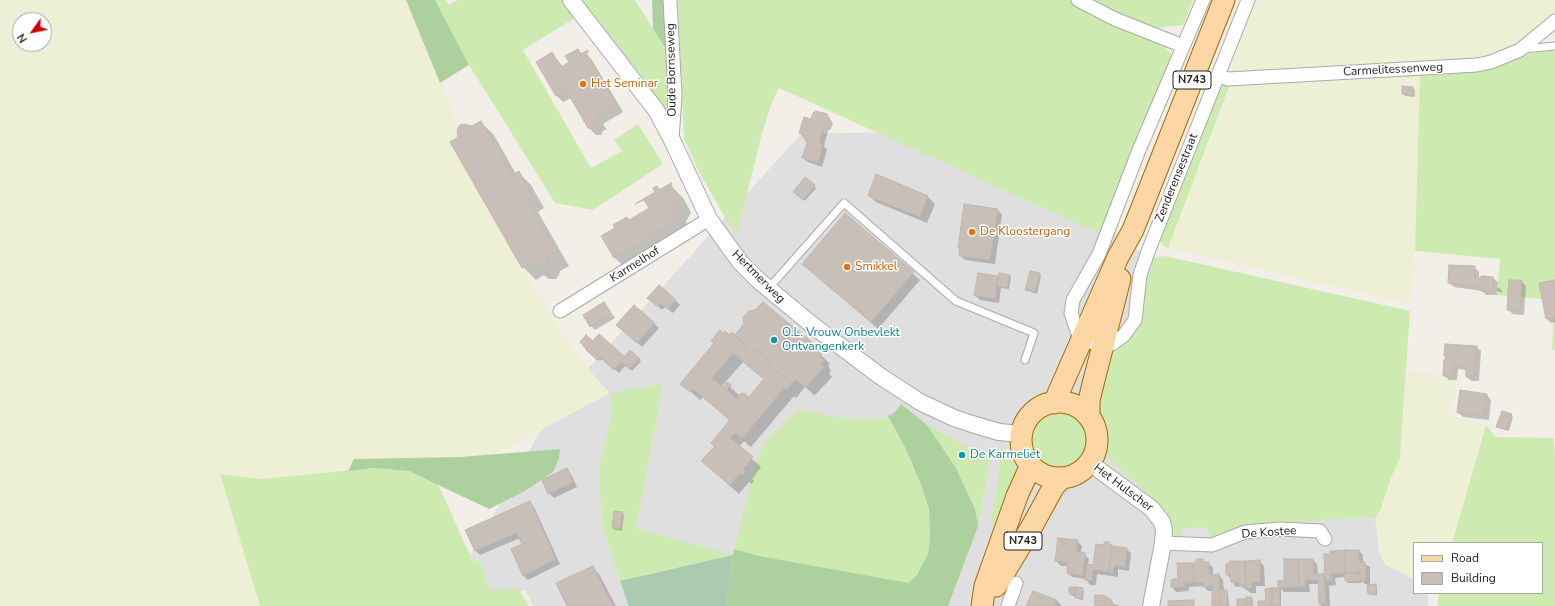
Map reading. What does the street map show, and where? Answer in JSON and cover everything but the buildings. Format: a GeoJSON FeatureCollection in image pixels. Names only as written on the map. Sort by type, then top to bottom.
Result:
{"type":"FeatureCollection","features":[{"type":"Feature","properties":{"kind":"main road","name":"Zenderensestraat"},"geometry":{"type":"LineString","coordinates":[[1088,416],[1089,401],[1133,230],[1224,0]]}},
{"type":"Feature","properties":{"kind":"main road","name":"Zenderensestraat"},"geometry":{"type":"LineString","coordinates":[[1054,403],[1118,257],[1133,230]]}},
{"type":"Feature","properties":{"kind":"main road"},"geometry":{"type":"LineString","coordinates":[[1054,403],[1073,405],[1081,410],[1088,416],[1094,425],[1097,435],[1097,445],[1090,463],[1077,474],[1062,478],[1045,475],[1031,465],[1024,454],[1022,441],[1022,434],[1025,425],[1033,414],[1045,405],[1054,403]]}},
{"type":"Feature","properties":{"kind":"main road","name":"N743"},"geometry":{"type":"LineString","coordinates":[[983,604],[985,586],[1019,490],[1031,465]]}},
{"type":"Feature","properties":{"kind":"main road","name":"N743"},"geometry":{"type":"LineString","coordinates":[[983,604],[994,589],[1031,528],[1054,486],[1062,478]]}},
{"type":"Feature","properties":{"kind":"street","name":"Hertmerweg"},"geometry":{"type":"LineString","coordinates":[[571,0],[656,110],[709,218],[740,262],[768,289],[858,360],[920,402],[954,418],[972,424],[1000,432],[1022,434]]}},
{"type":"Feature","properties":{"kind":"street","name":"Oude Bornseweg"},"geometry":{"type":"LineString","coordinates":[[670,0],[675,95],[672,140]]}},
{"type":"Feature","properties":{"kind":"street"},"geometry":{"type":"LineString","coordinates":[[1078,0],[1115,19],[1183,46]]}},
{"type":"Feature","properties":{"kind":"street"},"geometry":{"type":"LineString","coordinates":[[1103,346],[1082,339],[1077,331],[1071,313],[1073,300],[1099,254],[1139,150],[1203,0]]}},
{"type":"Feature","properties":{"kind":"street","name":"Zenderensestraat"},"geometry":{"type":"LineString","coordinates":[[1103,346],[1112,344],[1124,336],[1135,320],[1140,275],[1144,262],[1248,0]]}},
{"type":"Feature","properties":{"kind":"street","name":"Carmelitessenweg"},"geometry":{"type":"LineString","coordinates":[[1218,76],[1228,79],[1477,65],[1491,62],[1520,50],[1555,21]]}},
{"type":"Feature","properties":{"kind":"street","name":"Karmelhof"},"geometry":{"type":"LineString","coordinates":[[560,311],[709,218]]}},
{"type":"Feature","properties":{"kind":"street","name":"Het Hulscher"},"geometry":{"type":"LineString","coordinates":[[1090,463],[1152,509],[1162,522],[1164,530],[1163,543],[1151,606]]}},
{"type":"Feature","properties":{"kind":"street","name":"De Kostee"},"geometry":{"type":"LineString","coordinates":[[1163,543],[1212,545],[1244,532],[1280,529],[1320,531],[1325,539]]}},
{"type":"Feature","properties":{"kind":"street"},"geometry":{"type":"LineString","coordinates":[[1008,606],[1016,583]]}},
{"type":"Feature","properties":{"kind":"lane"},"geometry":{"type":"LineString","coordinates":[[1520,50],[1555,46]]}},
{"type":"Feature","properties":{"kind":"lane"},"geometry":{"type":"LineString","coordinates":[[768,289],[844,203],[956,301],[1034,333],[1025,360]]}},
{"type":"Feature","properties":{"kind":"shaded area"},"geometry":{"type":"Polygon","coordinates":[[[978,130],[1215,308],[1413,542],[1413,594],[1428,594],[1428,606],[533,606],[525,590],[474,605],[457,579],[555,405],[801,134],[978,130]]]}},
{"type":"Feature","properties":{"kind":"shaded area"},"geometry":{"type":"Polygon","coordinates":[[[1208,527],[1209,539],[1183,541],[1182,529],[1208,527]]]}},
{"type":"Feature","properties":{"kind":"green space"},"geometry":{"type":"Polygon","coordinates":[[[0,0],[406,0],[465,142],[501,224],[524,269],[564,336],[591,372],[610,393],[496,454],[460,457],[355,459],[348,471],[261,479],[220,474],[260,606],[0,606],[0,0]]]}},
{"type":"Feature","properties":{"kind":"green space"},"geometry":{"type":"Polygon","coordinates":[[[406,0],[435,0],[469,65],[440,83],[406,0]]]}},
{"type":"Feature","properties":{"kind":"green space"},"geometry":{"type":"Polygon","coordinates":[[[435,0],[446,0],[449,5],[457,0],[566,0],[578,16],[523,50],[591,168],[622,151],[614,140],[638,124],[663,164],[593,210],[555,203],[469,65],[435,0]]]}},
{"type":"Feature","properties":{"kind":"green space"},"geometry":{"type":"Polygon","coordinates":[[[582,0],[635,0],[669,54],[669,116],[642,77],[582,0]]]}},
{"type":"Feature","properties":{"kind":"green space"},"geometry":{"type":"Polygon","coordinates":[[[652,0],[665,0],[669,54],[653,29],[652,0]]]}},
{"type":"Feature","properties":{"kind":"green space"},"geometry":{"type":"Polygon","coordinates":[[[678,0],[1070,0],[1075,4],[1164,45],[1172,56],[1100,234],[779,88],[771,105],[761,137],[737,235],[699,172],[684,139],[678,0]]]}},
{"type":"Feature","properties":{"kind":"green space"},"geometry":{"type":"Polygon","coordinates":[[[1088,0],[1193,0],[1183,25],[1155,28],[1139,24],[1088,0]]]}},
{"type":"Feature","properties":{"kind":"green space"},"geometry":{"type":"Polygon","coordinates":[[[1253,0],[1555,0],[1555,15],[1529,37],[1503,53],[1469,61],[1233,74],[1228,64],[1253,0]]]}},
{"type":"Feature","properties":{"kind":"green space"},"geometry":{"type":"Polygon","coordinates":[[[1555,50],[1555,349],[1552,351],[1554,300],[1497,295],[1500,259],[1415,251],[1420,73],[1505,61],[1526,54],[1555,50]]]}},
{"type":"Feature","properties":{"kind":"green space"},"geometry":{"type":"Polygon","coordinates":[[[1420,73],[1415,251],[1411,304],[1168,248],[1230,84],[1420,73]]]}},
{"type":"Feature","properties":{"kind":"green space"},"geometry":{"type":"Polygon","coordinates":[[[1230,84],[1168,248],[1159,240],[1219,88],[1230,84]]]}},
{"type":"Feature","properties":{"kind":"green space"},"geometry":{"type":"Polygon","coordinates":[[[1165,256],[1410,311],[1400,458],[1391,478],[1380,511],[1375,518],[1330,519],[1237,528],[1210,539],[1182,529],[1183,541],[1175,538],[1172,534],[1169,518],[1160,505],[1111,461],[1104,447],[1103,432],[1098,416],[1098,385],[1112,351],[1134,332],[1137,325],[1143,283],[1151,258],[1165,256]]]}},
{"type":"Feature","properties":{"kind":"green space"},"geometry":{"type":"Polygon","coordinates":[[[1407,369],[1456,380],[1450,415],[1486,425],[1452,542],[1413,542],[1413,579],[1385,564],[1379,552],[1375,518],[1380,511],[1391,478],[1400,458],[1407,369]]]}},
{"type":"Feature","properties":{"kind":"green space"},"geometry":{"type":"Polygon","coordinates":[[[663,384],[636,528],[733,555],[620,581],[603,527],[599,488],[600,463],[610,422],[612,400],[610,393],[663,384]]]}},
{"type":"Feature","properties":{"kind":"green space"},"geometry":{"type":"Polygon","coordinates":[[[901,404],[927,425],[956,468],[975,509],[978,526],[948,606],[726,606],[734,549],[759,556],[908,583],[917,575],[928,554],[930,538],[929,509],[922,487],[905,447],[888,416],[894,413],[901,404]]]}},
{"type":"Feature","properties":{"kind":"green space"},"geometry":{"type":"Polygon","coordinates":[[[800,409],[835,417],[864,419],[884,418],[888,416],[905,447],[922,487],[929,509],[930,538],[928,554],[917,575],[908,583],[759,556],[734,549],[758,455],[768,438],[800,409]]]}},
{"type":"Feature","properties":{"kind":"green space"},"geometry":{"type":"Polygon","coordinates":[[[1058,411],[1069,413],[1082,424],[1085,429],[1087,440],[1085,451],[1074,464],[1069,467],[1058,469],[1047,467],[1034,456],[1031,451],[1029,440],[1031,429],[1042,416],[1047,413],[1058,411]]]}},
{"type":"Feature","properties":{"kind":"green space"},"geometry":{"type":"Polygon","coordinates":[[[927,425],[990,459],[978,526],[975,509],[956,468],[927,425]]]}},
{"type":"Feature","properties":{"kind":"green space"},"geometry":{"type":"Polygon","coordinates":[[[1486,425],[1496,437],[1553,438],[1555,449],[1555,606],[1437,606],[1439,594],[1543,594],[1543,542],[1452,542],[1486,425]]]}},
{"type":"Feature","properties":{"kind":"green space"},"geometry":{"type":"Polygon","coordinates":[[[1001,447],[1011,455],[1017,473],[996,533],[990,523],[997,489],[1001,447]]]}},
{"type":"Feature","properties":{"kind":"green space"},"geometry":{"type":"Polygon","coordinates":[[[560,449],[559,459],[553,472],[525,491],[489,509],[409,471],[374,468],[348,471],[354,459],[460,457],[560,449]]]}},
{"type":"Feature","properties":{"kind":"green space"},"geometry":{"type":"Polygon","coordinates":[[[374,468],[409,471],[438,484],[473,562],[480,561],[490,591],[518,588],[529,606],[260,606],[220,474],[261,479],[374,468]]]}},
{"type":"Feature","properties":{"kind":"green space"},"geometry":{"type":"Polygon","coordinates":[[[733,555],[726,606],[629,606],[620,581],[733,555]]]}},
{"type":"Feature","properties":{"kind":"place","name":"Het Seminar"},"geometry":{"type":"Point","coordinates":[583,84]}},
{"type":"Feature","properties":{"kind":"place","name":"De Kloostergang"},"geometry":{"type":"Point","coordinates":[972,232]}},
{"type":"Feature","properties":{"kind":"place","name":"Smikkel"},"geometry":{"type":"Point","coordinates":[847,267]}},
{"type":"Feature","properties":{"kind":"place","name":"O.L. Vrouw Onbevlekt Ontvangenkerk"},"geometry":{"type":"Point","coordinates":[774,340]}},
{"type":"Feature","properties":{"kind":"place","name":"De Karmeliet"},"geometry":{"type":"Point","coordinates":[962,455]}}]}
